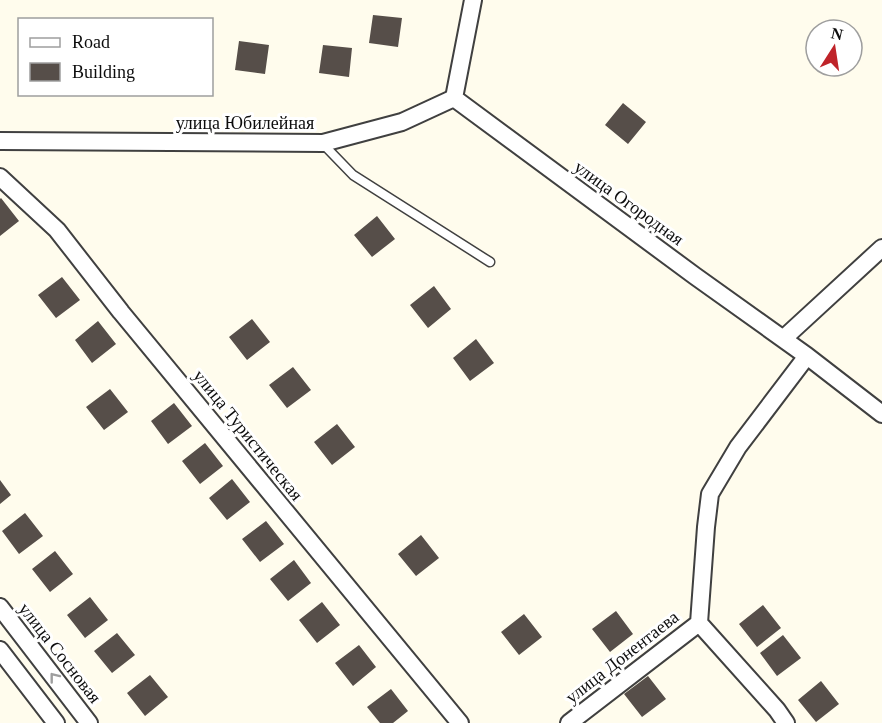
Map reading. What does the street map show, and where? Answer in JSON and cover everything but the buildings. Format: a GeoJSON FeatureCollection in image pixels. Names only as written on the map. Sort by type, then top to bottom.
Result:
{"type":"FeatureCollection","features":[{"type":"Feature","properties":{"kind":"street"},"geometry":{"type":"LineString","coordinates":[[454,98],[473,0]]}},
{"type":"Feature","properties":{"kind":"street","name":"улица Юбилейная"},"geometry":{"type":"LineString","coordinates":[[0,141],[323,143],[402,122],[454,98]]}},
{"type":"Feature","properties":{"kind":"street","name":"улица Огородная"},"geometry":{"type":"LineString","coordinates":[[454,98],[807,356],[882,414]]}},
{"type":"Feature","properties":{"kind":"street","name":"улица Туристическая"},"geometry":{"type":"LineString","coordinates":[[0,177],[57,230],[121,312],[460,723]]}},
{"type":"Feature","properties":{"kind":"street"},"geometry":{"type":"LineString","coordinates":[[783,339],[882,248]]}},
{"type":"Feature","properties":{"kind":"street"},"geometry":{"type":"LineString","coordinates":[[786,723],[699,623],[710,494],[738,447],[807,356]]}},
{"type":"Feature","properties":{"kind":"street","name":"улица Сосновая"},"geometry":{"type":"LineString","coordinates":[[0,607],[89,723]]}},
{"type":"Feature","properties":{"kind":"street","name":"улица Донентаева"},"geometry":{"type":"LineString","coordinates":[[569,723],[699,623]]}},
{"type":"Feature","properties":{"kind":"street"},"geometry":{"type":"LineString","coordinates":[[0,650],[56,723]]}},
{"type":"Feature","properties":{"kind":"lane"},"geometry":{"type":"LineString","coordinates":[[323,143],[353,175],[490,262]]}}]}
